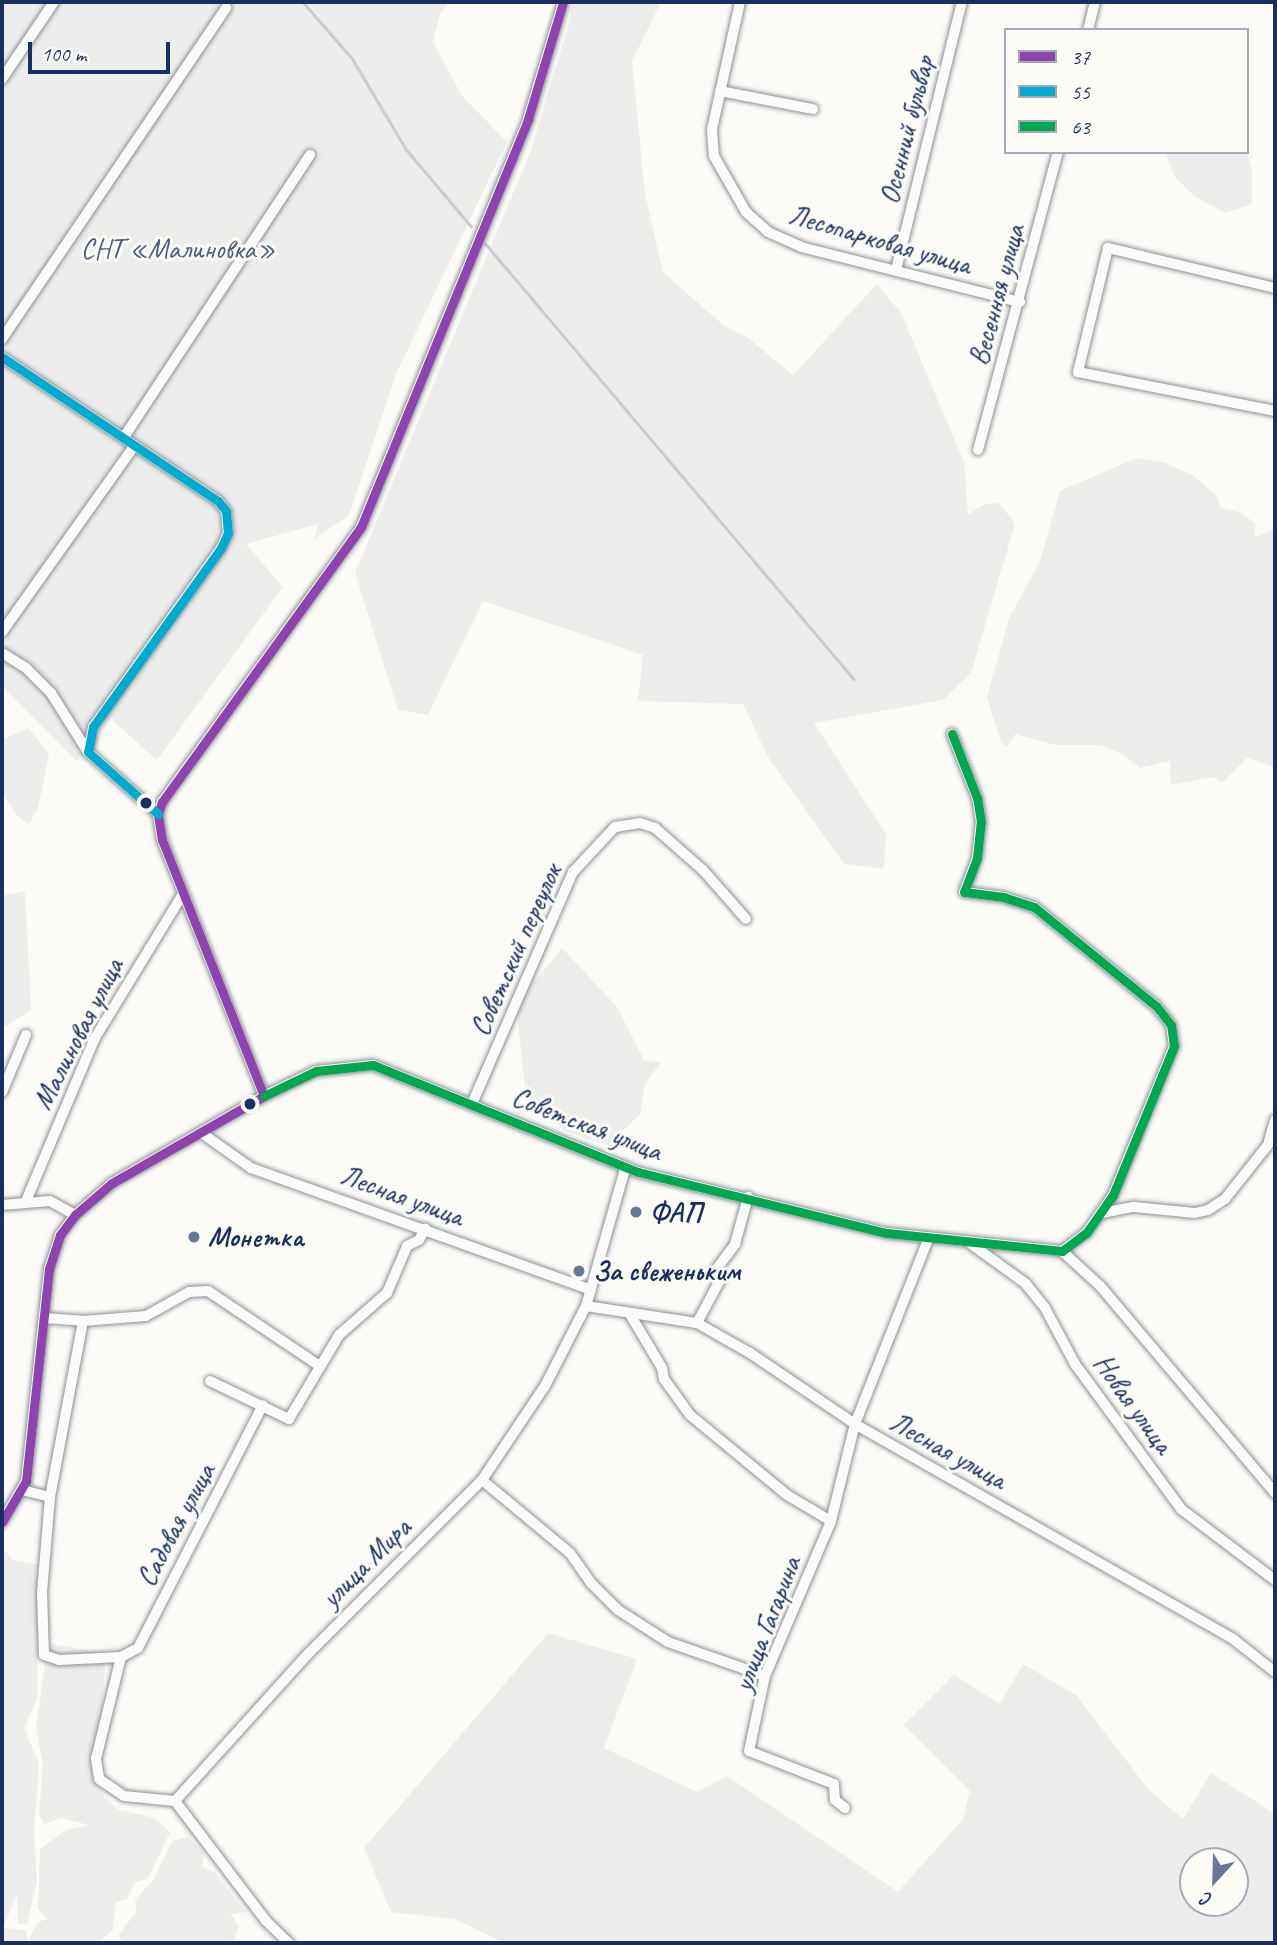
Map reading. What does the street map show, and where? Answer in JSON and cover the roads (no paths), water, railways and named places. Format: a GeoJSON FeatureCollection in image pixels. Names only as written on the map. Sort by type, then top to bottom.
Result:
{"type":"FeatureCollection","features":[{"type":"Feature","properties":{"kind":"street"},"geometry":{"type":"LineString","coordinates":[[2,79],[54,2]]}},
{"type":"Feature","properties":{"kind":"street"},"geometry":{"type":"LineString","coordinates":[[264,1097],[162,840],[158,814],[168,790],[362,527],[528,119],[556,36],[563,2]]}},
{"type":"Feature","properties":{"kind":"street","name":"Лесопарковая улица"},"geometry":{"type":"LineString","coordinates":[[740,2],[712,129],[714,156],[746,212],[768,232],[802,247],[1020,302]]}},
{"type":"Feature","properties":{"kind":"street","name":"Осенний бульвар"},"geometry":{"type":"LineString","coordinates":[[896,270],[962,2]]}},
{"type":"Feature","properties":{"kind":"street"},"geometry":{"type":"LineString","coordinates":[[1088,28],[1095,2]]}},
{"type":"Feature","properties":{"kind":"street"},"geometry":{"type":"LineString","coordinates":[[2,339],[226,8]]}},
{"type":"Feature","properties":{"kind":"street"},"geometry":{"type":"LineString","coordinates":[[720,91],[813,109]]}},
{"type":"Feature","properties":{"kind":"street","name":"Весенняя улица"},"geometry":{"type":"LineString","coordinates":[[978,450],[1020,302],[1057,154]]}},
{"type":"Feature","properties":{"kind":"street"},"geometry":{"type":"LineString","coordinates":[[124,437],[310,155]]}},
{"type":"Feature","properties":{"kind":"street"},"geometry":{"type":"LineString","coordinates":[[1275,288],[1108,248],[1078,372],[1275,411]]}},
{"type":"Feature","properties":{"kind":"street"},"geometry":{"type":"LineString","coordinates":[[4,362],[124,437],[218,501],[226,511],[228,533],[206,571],[101,714],[88,752]]}},
{"type":"Feature","properties":{"kind":"street"},"geometry":{"type":"LineString","coordinates":[[2,632],[135,445]]}},
{"type":"Feature","properties":{"kind":"street"},"geometry":{"type":"LineString","coordinates":[[2,653],[26,668],[51,693],[88,752],[158,814]]}},
{"type":"Feature","properties":{"kind":"street"},"geometry":{"type":"LineString","coordinates":[[952,734],[977,798],[981,822],[977,858],[964,892],[1004,897],[1034,907],[1156,1006],[1171,1025],[1174,1046],[1102,1213],[1075,1244],[1062,1251],[1101,1287],[1275,1493]]}},
{"type":"Feature","properties":{"kind":"street","name":"Советский переулок"},"geometry":{"type":"LineString","coordinates":[[472,1104],[573,872],[615,827],[640,823],[655,828],[703,870],[746,919]]}},
{"type":"Feature","properties":{"kind":"street","name":"Малиновая улица"},"geometry":{"type":"LineString","coordinates":[[26,1201],[95,1038],[183,894]]}},
{"type":"Feature","properties":{"kind":"street","name":"Малиновая улица"},"geometry":{"type":"LineString","coordinates":[[2,1092],[26,1035]]}},
{"type":"Feature","properties":{"kind":"street","name":"Советская улица"},"geometry":{"type":"LineString","coordinates":[[22,1490],[49,1269],[60,1235],[75,1216],[112,1183],[203,1134],[264,1097],[316,1071],[364,1064],[397,1071],[625,1169],[748,1197],[872,1230],[928,1240],[1062,1251]]}},
{"type":"Feature","properties":{"kind":"street"},"geometry":{"type":"LineString","coordinates":[[1102,1213],[1134,1207],[1195,1213],[1209,1210],[1224,1199],[1272,1140],[1275,1120]]}},
{"type":"Feature","properties":{"kind":"street","name":"Лесная улица"},"geometry":{"type":"LineString","coordinates":[[203,1134],[251,1168],[591,1290]]}},
{"type":"Feature","properties":{"kind":"street","name":"улица Мира"},"geometry":{"type":"LineString","coordinates":[[175,1801],[306,1656],[482,1480],[544,1385],[586,1306],[625,1169]]}},
{"type":"Feature","properties":{"kind":"street"},"geometry":{"type":"LineString","coordinates":[[697,1323],[721,1278],[715,1271],[735,1244],[748,1197]]}},
{"type":"Feature","properties":{"kind":"street"},"geometry":{"type":"LineString","coordinates":[[2,1205],[50,1201],[75,1216]]}},
{"type":"Feature","properties":{"kind":"street"},"geometry":{"type":"LineString","coordinates":[[211,1381],[289,1419],[318,1365],[352,1321],[387,1293],[398,1276],[407,1246],[419,1240],[425,1229]]}},
{"type":"Feature","properties":{"kind":"street","name":"улица Гагарина"},"geometry":{"type":"LineString","coordinates":[[845,1808],[835,1800],[834,1784],[749,1751],[765,1676],[831,1521],[855,1424],[928,1240]]}},
{"type":"Feature","properties":{"kind":"street","name":"Новая улица"},"geometry":{"type":"LineString","coordinates":[[968,1242],[1025,1283],[1045,1308],[1075,1364],[1181,1509],[1275,1580]]}},
{"type":"Feature","properties":{"kind":"street"},"geometry":{"type":"LineString","coordinates":[[44,1318],[83,1321],[146,1316],[188,1292],[208,1291],[318,1365]]}},
{"type":"Feature","properties":{"kind":"street","name":"Лесная улица"},"geometry":{"type":"LineString","coordinates":[[586,1306],[631,1316],[697,1323],[750,1353],[855,1424],[1233,1639],[1275,1672]]}},
{"type":"Feature","properties":{"kind":"street"},"geometry":{"type":"LineString","coordinates":[[631,1316],[662,1368],[664,1379],[690,1415],[776,1487],[831,1521]]}},
{"type":"Feature","properties":{"kind":"street"},"geometry":{"type":"LineString","coordinates":[[83,1321],[50,1497],[42,1592],[44,1655],[59,1660],[121,1657],[96,1759],[99,1779],[124,1796],[175,1801],[266,1921],[289,1943]]}},
{"type":"Feature","properties":{"kind":"street","name":"Садовая улица"},"geometry":{"type":"LineString","coordinates":[[121,1657],[138,1648],[263,1405]]}},
{"type":"Feature","properties":{"kind":"street"},"geometry":{"type":"LineString","coordinates":[[482,1480],[570,1553],[591,1583],[618,1610],[667,1642],[765,1676]]}},
{"type":"Feature","properties":{"kind":"street"},"geometry":{"type":"LineString","coordinates":[[2,1522],[22,1490],[50,1497]]}},
{"type":"Feature","properties":{"kind":"waterway"},"geometry":{"type":"LineString","coordinates":[[303,2],[352,58],[406,149],[471,226]]}},
{"type":"Feature","properties":{"kind":"waterway"},"geometry":{"type":"LineString","coordinates":[[485,243],[854,679]]}},
{"type":"Feature","properties":{"kind":"place","name":"ФАП"},"geometry":{"type":"Point","coordinates":[636,1212]}},
{"type":"Feature","properties":{"kind":"place","name":"Монетка"},"geometry":{"type":"Point","coordinates":[194,1237]}},
{"type":"Feature","properties":{"kind":"place","name":"За свеженьким"},"geometry":{"type":"Point","coordinates":[579,1271]}},
{"type":"Feature","properties":{"kind":"park label","name":"СНТ «Малиновка»"},"geometry":{"type":"Point","coordinates":[178,249]}}]}
